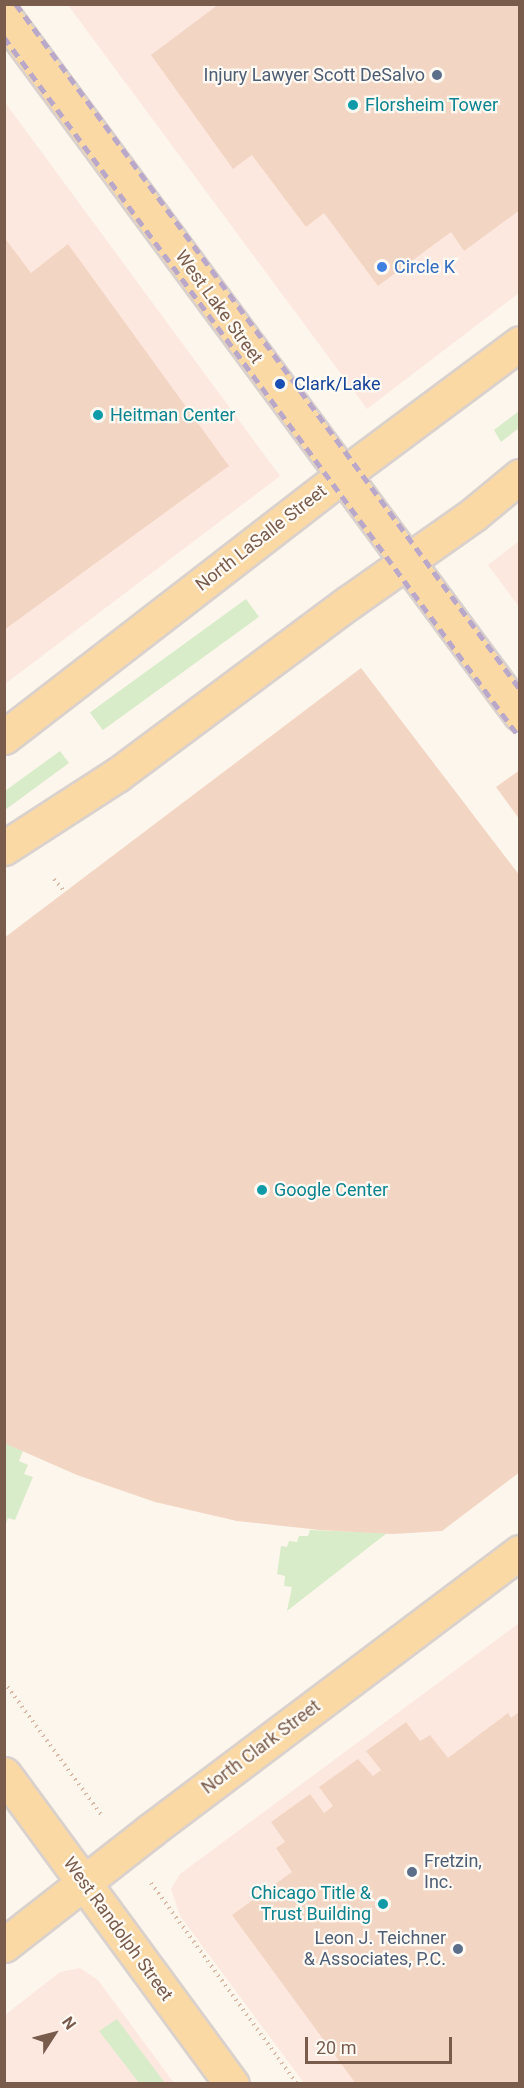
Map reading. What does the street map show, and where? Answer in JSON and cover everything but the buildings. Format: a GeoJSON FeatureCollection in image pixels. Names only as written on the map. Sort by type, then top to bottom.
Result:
{"type":"FeatureCollection","features":[{"type":"Feature","properties":{"kind":"main road","name":"West Lake Street"},"geometry":{"type":"LineString","coordinates":[[4,16],[519,714]]}},
{"type":"Feature","properties":{"kind":"main road","name":"North LaSalle Street"},"geometry":{"type":"LineString","coordinates":[[4,737],[343,475],[519,343]]}},
{"type":"Feature","properties":{"kind":"main road"},"geometry":{"type":"LineString","coordinates":[[4,848],[117,776],[474,514],[519,476]]}},
{"type":"Feature","properties":{"kind":"main road","name":"North Clark Street"},"geometry":{"type":"LineString","coordinates":[[4,1945],[519,1552]]}},
{"type":"Feature","properties":{"kind":"main road","name":"West Randolph Street"},"geometry":{"type":"LineString","coordinates":[[4,1774],[232,2084]]}},
{"type":"Feature","properties":{"kind":"path"},"geometry":{"type":"LineString","coordinates":[[54,879],[65,892]]}},
{"type":"Feature","properties":{"kind":"shaded area","name":"Florsheim Tower"},"geometry":{"type":"Polygon","coordinates":[[[68,5],[519,5],[519,293],[367,409],[68,5]]]}},
{"type":"Feature","properties":{"kind":"shaded area","name":"Heitman Center"},"geometry":{"type":"Polygon","coordinates":[[[4,101],[280,476],[5,684],[4,684],[4,101]]]}},
{"type":"Feature","properties":{"kind":"shaded area"},"geometry":{"type":"Polygon","coordinates":[[[519,541],[519,607],[488,565],[519,541]]]}},
{"type":"Feature","properties":{"kind":"shaded area","name":"Chicago Title & Trust Building"},"geometry":{"type":"Polygon","coordinates":[[[519,1623],[519,2083],[304,2083],[180,1916],[171,1889],[180,1874],[519,1623]]]}},
{"type":"Feature","properties":{"kind":"shaded area"},"geometry":{"type":"Polygon","coordinates":[[[80,1968],[98,1980],[174,2083],[5,2084],[5,2015],[60,1972],[80,1968]]]}},
{"type":"Feature","properties":{"kind":"green space"},"geometry":{"type":"Polygon","coordinates":[[[519,411],[519,428],[501,442],[494,430],[519,411]]]}},
{"type":"Feature","properties":{"kind":"green space"},"geometry":{"type":"Polygon","coordinates":[[[246,599],[259,617],[103,730],[90,712],[246,599]]]}},
{"type":"Feature","properties":{"kind":"green space"},"geometry":{"type":"Polygon","coordinates":[[[60,751],[69,763],[5,810],[5,791],[60,751]]]}},
{"type":"Feature","properties":{"kind":"green space"},"geometry":{"type":"Polygon","coordinates":[[[5,1443],[23,1451],[19,1461],[28,1465],[24,1474],[33,1477],[15,1520],[8,1518],[5,1526],[5,1443]]]}},
{"type":"Feature","properties":{"kind":"green space"},"geometry":{"type":"Polygon","coordinates":[[[310,1530],[387,1533],[287,1611],[292,1587],[284,1586],[285,1576],[277,1574],[281,1546],[287,1547],[289,1541],[297,1542],[299,1536],[308,1536],[310,1530]]]}},
{"type":"Feature","properties":{"kind":"green space"},"geometry":{"type":"Polygon","coordinates":[[[117,2019],[165,2083],[139,2083],[99,2031],[117,2019]]]}},
{"type":"Feature","properties":{"kind":"railway"},"geometry":{"type":"LineString","coordinates":[[16,4],[520,689]]}},
{"type":"Feature","properties":{"kind":"railway"},"geometry":{"type":"LineString","coordinates":[[4,37],[520,738]]}},
{"type":"Feature","properties":{"kind":"place","name":"Injury Lawyer Scott DeSalvo"},"geometry":{"type":"Point","coordinates":[437,75]}},
{"type":"Feature","properties":{"kind":"place","name":"Florsheim Tower"},"geometry":{"type":"Point","coordinates":[353,105]}},
{"type":"Feature","properties":{"kind":"place","name":"Circle K"},"geometry":{"type":"Point","coordinates":[382,267]}},
{"type":"Feature","properties":{"kind":"place","name":"Clark/Lake"},"geometry":{"type":"Point","coordinates":[280,384]}},
{"type":"Feature","properties":{"kind":"place","name":"Heitman Center"},"geometry":{"type":"Point","coordinates":[98,415]}},
{"type":"Feature","properties":{"kind":"place","name":"Google Center"},"geometry":{"type":"Point","coordinates":[262,1190]}},
{"type":"Feature","properties":{"kind":"place","name":"Fretzin, Inc."},"geometry":{"type":"Point","coordinates":[412,1872]}},
{"type":"Feature","properties":{"kind":"place","name":"Chicago Title & Trust Building"},"geometry":{"type":"Point","coordinates":[383,1904]}},
{"type":"Feature","properties":{"kind":"place","name":"Leon J. Teichner & Associates, P.C."},"geometry":{"type":"Point","coordinates":[458,1949]}}]}
